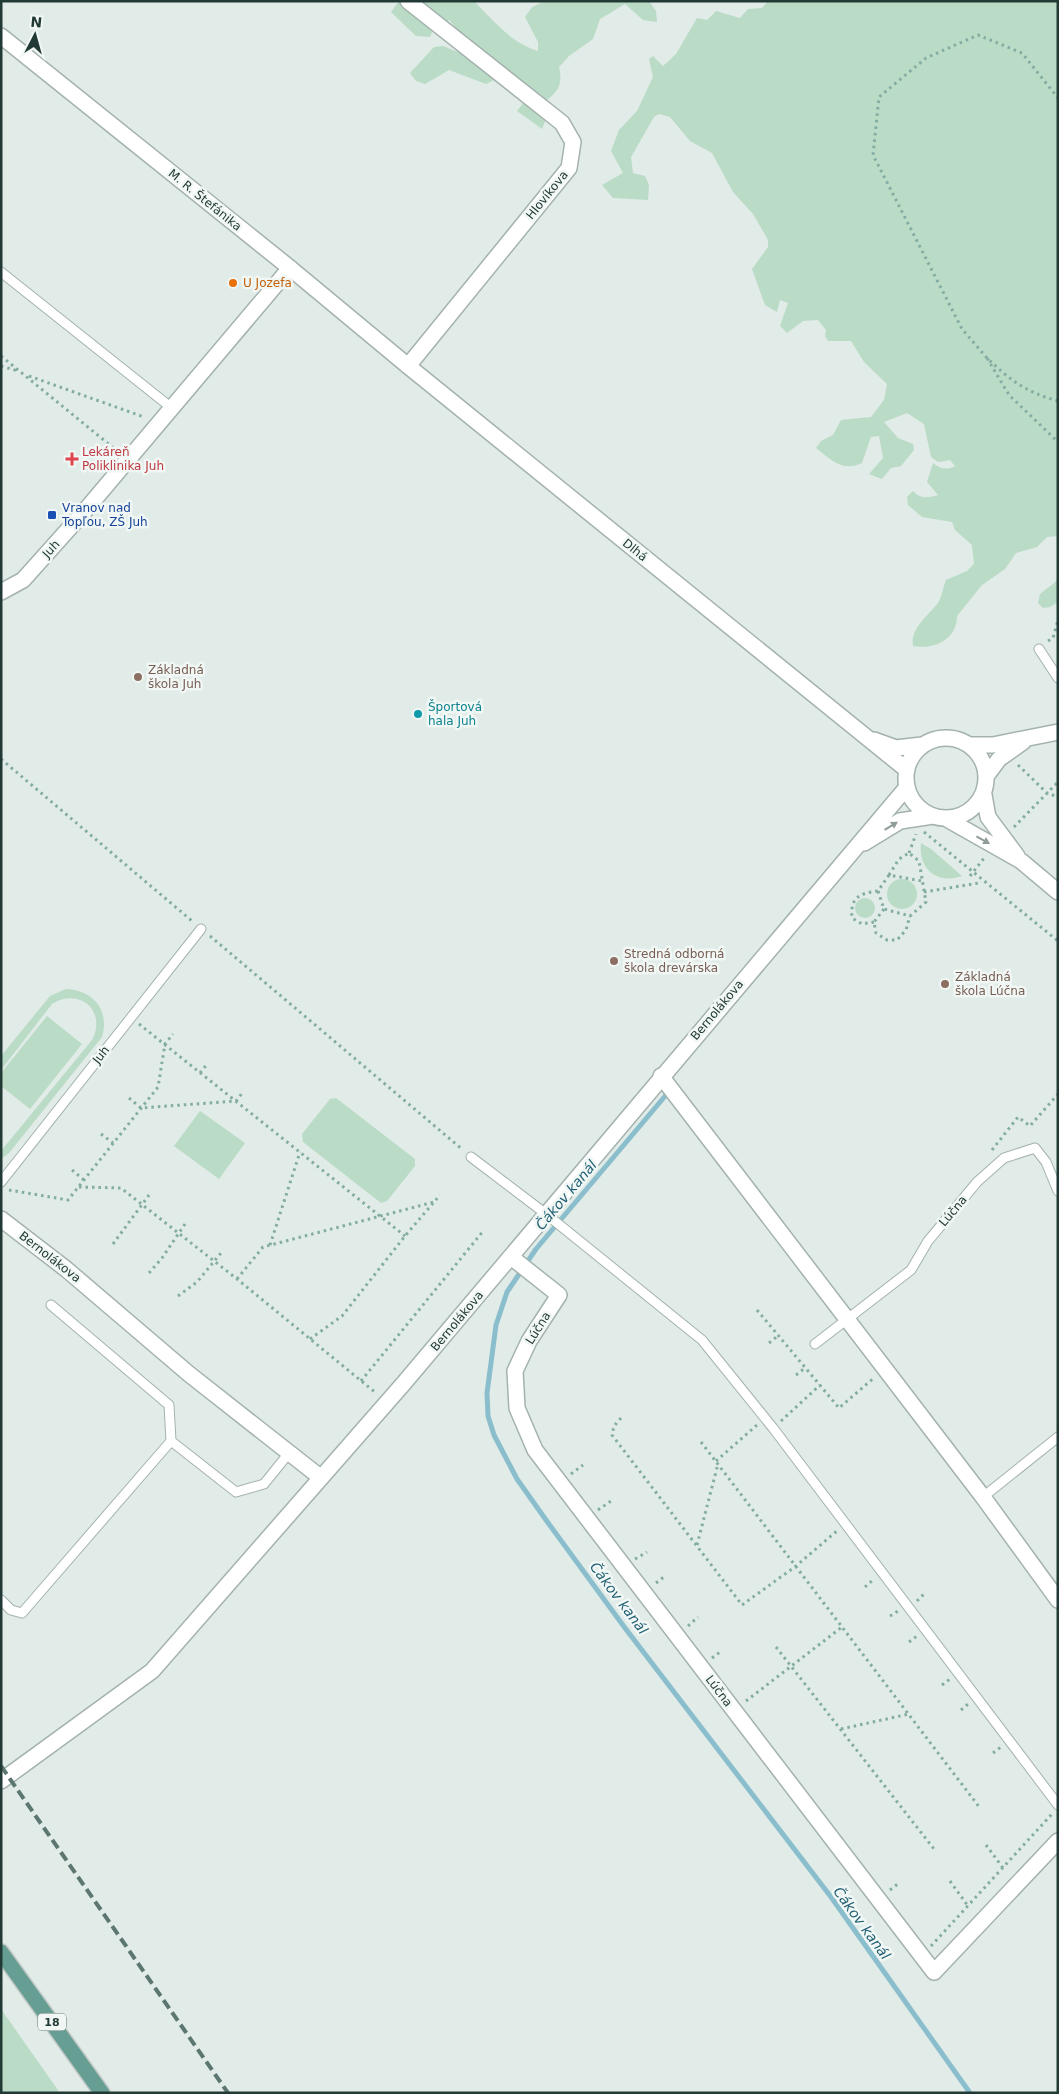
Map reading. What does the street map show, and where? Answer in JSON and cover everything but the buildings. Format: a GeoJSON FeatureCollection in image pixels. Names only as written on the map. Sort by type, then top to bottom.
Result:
{"type":"FeatureCollection","features":[{"type":"Feature","properties":{"kind":"main road","name":"18"},"geometry":{"type":"LineString","coordinates":[[1,1952],[102,2093]]}},
{"type":"Feature","properties":{"kind":"street","name":"Hlovíkova"},"geometry":{"type":"LineString","coordinates":[[408,1],[562,122],[572,142],[569,168],[408,366]]}},
{"type":"Feature","properties":{"kind":"street","name":"M. R. Štefánika"},"geometry":{"type":"LineString","coordinates":[[1,36],[290,268],[408,366]]}},
{"type":"Feature","properties":{"kind":"street","name":"Juh"},"geometry":{"type":"LineString","coordinates":[[1,592],[23,580],[173,409],[290,268]]}},
{"type":"Feature","properties":{"kind":"street","name":"Dlhá"},"geometry":{"type":"LineString","coordinates":[[408,366],[861,735],[907,770]]}},
{"type":"Feature","properties":{"kind":"street"},"geometry":{"type":"LineString","coordinates":[[1058,732],[993,745],[970,745],[951,738],[931,740],[922,745],[910,760],[907,770],[907,787],[916,805],[1021,861],[1058,892]]}},
{"type":"Feature","properties":{"kind":"street"},"geometry":{"type":"LineString","coordinates":[[861,735],[896,748],[922,745]]}},
{"type":"Feature","properties":{"kind":"street"},"geometry":{"type":"LineString","coordinates":[[987,775],[999,759],[1028,738]]}},
{"type":"Feature","properties":{"kind":"street"},"geometry":{"type":"LineString","coordinates":[[970,745],[984,763],[987,775],[984,795],[988,817],[1021,861]]}},
{"type":"Feature","properties":{"kind":"street","name":"Bernolákova"},"geometry":{"type":"LineString","coordinates":[[1,1219],[66,1269],[189,1374],[320,1477],[511,1257],[661,1076],[907,787]]}},
{"type":"Feature","properties":{"kind":"street"},"geometry":{"type":"LineString","coordinates":[[854,849],[900,821],[957,817],[977,805],[984,795]]}},
{"type":"Feature","properties":{"kind":"street"},"geometry":{"type":"LineString","coordinates":[[661,1076],[983,1496],[1058,1600]]}},
{"type":"Feature","properties":{"kind":"street","name":"Lúčna"},"geometry":{"type":"LineString","coordinates":[[511,1257],[558,1295],[529,1341],[515,1371],[517,1408],[535,1450],[934,1972],[1058,1841]]}},
{"type":"Feature","properties":{"kind":"street"},"geometry":{"type":"LineString","coordinates":[[1,1781],[152,1671],[320,1477]]}},
{"type":"Feature","properties":{"kind":"lane"},"geometry":{"type":"LineString","coordinates":[[1,272],[173,409]]}},
{"type":"Feature","properties":{"kind":"lane"},"geometry":{"type":"LineString","coordinates":[[1039,649],[1058,678]]}},
{"type":"Feature","properties":{"kind":"lane","name":"Juh"},"geometry":{"type":"LineString","coordinates":[[1,1182],[201,928]]}},
{"type":"Feature","properties":{"kind":"lane","name":"Lúčna"},"geometry":{"type":"LineString","coordinates":[[847,1321],[911,1270],[928,1241],[977,1182],[1004,1158],[1035,1148],[1046,1162],[1058,1191]]}},
{"type":"Feature","properties":{"kind":"lane"},"geometry":{"type":"LineString","coordinates":[[471,1157],[546,1214],[702,1340],[846,1523],[1058,1807]]}},
{"type":"Feature","properties":{"kind":"lane"},"geometry":{"type":"LineString","coordinates":[[1,1600],[11,1610],[22,1613],[171,1441],[169,1405],[52,1305]]}},
{"type":"Feature","properties":{"kind":"lane"},"geometry":{"type":"LineString","coordinates":[[816,1344],[847,1321]]}},
{"type":"Feature","properties":{"kind":"lane"},"geometry":{"type":"LineString","coordinates":[[983,1496],[1058,1437]]}},
{"type":"Feature","properties":{"kind":"lane"},"geometry":{"type":"LineString","coordinates":[[171,1441],[236,1492],[264,1484],[290,1453]]}},
{"type":"Feature","properties":{"kind":"path"},"geometry":{"type":"LineString","coordinates":[[1058,98],[1022,53],[978,36],[926,58],[879,97],[873,155],[962,329],[987,358],[1008,378],[1035,394],[1058,402]]}},
{"type":"Feature","properties":{"kind":"path"},"geometry":{"type":"LineString","coordinates":[[1,356],[128,459]]}},
{"type":"Feature","properties":{"kind":"path"},"geometry":{"type":"LineString","coordinates":[[987,358],[1009,395],[1058,442]]}},
{"type":"Feature","properties":{"kind":"path"},"geometry":{"type":"LineString","coordinates":[[1,366],[21,372]]}},
{"type":"Feature","properties":{"kind":"path"},"geometry":{"type":"LineString","coordinates":[[25,375],[150,420],[161,421]]}},
{"type":"Feature","properties":{"kind":"path"},"geometry":{"type":"LineString","coordinates":[[1039,649],[1053,638],[1058,620]]}},
{"type":"Feature","properties":{"kind":"path"},"geometry":{"type":"LineString","coordinates":[[1,759],[471,1157]]}},
{"type":"Feature","properties":{"kind":"path"},"geometry":{"type":"LineString","coordinates":[[1013,759],[1047,793],[1058,797]]}},
{"type":"Feature","properties":{"kind":"path"},"geometry":{"type":"LineString","coordinates":[[1009,832],[1058,782]]}},
{"type":"Feature","properties":{"kind":"path"},"geometry":{"type":"LineString","coordinates":[[919,828],[1058,941]]}},
{"type":"Feature","properties":{"kind":"path"},"geometry":{"type":"LineString","coordinates":[[884,909],[874,922],[862,924],[852,918],[851,906],[858,896],[878,891],[899,860],[910,853],[916,833]]}},
{"type":"Feature","properties":{"kind":"path"},"geometry":{"type":"LineString","coordinates":[[874,922],[876,933],[887,940],[897,940],[906,930],[910,916],[926,902],[919,861],[910,853]]}},
{"type":"Feature","properties":{"kind":"path"},"geometry":{"type":"LineString","coordinates":[[970,876],[989,853]]}},
{"type":"Feature","properties":{"kind":"path"},"geometry":{"type":"LineString","coordinates":[[889,874],[922,881]]}},
{"type":"Feature","properties":{"kind":"path"},"geometry":{"type":"LineString","coordinates":[[924,892],[979,883]]}},
{"type":"Feature","properties":{"kind":"path"},"geometry":{"type":"LineString","coordinates":[[878,891],[884,909]]}},
{"type":"Feature","properties":{"kind":"path"},"geometry":{"type":"LineString","coordinates":[[884,909],[910,916]]}},
{"type":"Feature","properties":{"kind":"path"},"geometry":{"type":"LineString","coordinates":[[131,1017],[405,1236]]}},
{"type":"Feature","properties":{"kind":"path"},"geometry":{"type":"LineString","coordinates":[[1,1189],[68,1200],[158,1087],[165,1044],[173,1034]]}},
{"type":"Feature","properties":{"kind":"path"},"geometry":{"type":"LineString","coordinates":[[200,1072],[208,1062]]}},
{"type":"Feature","properties":{"kind":"path"},"geometry":{"type":"LineString","coordinates":[[129,1098],[142,1108],[236,1101],[243,1092]]}},
{"type":"Feature","properties":{"kind":"path"},"geometry":{"type":"LineString","coordinates":[[991,1152],[1018,1117],[1030,1126],[1058,1094]]}},
{"type":"Feature","properties":{"kind":"path"},"geometry":{"type":"LineString","coordinates":[[101,1134],[113,1144]]}},
{"type":"Feature","properties":{"kind":"path"},"geometry":{"type":"LineString","coordinates":[[270,1246],[300,1152]]}},
{"type":"Feature","properties":{"kind":"path"},"geometry":{"type":"LineString","coordinates":[[72,1170],[84,1180]]}},
{"type":"Feature","properties":{"kind":"path"},"geometry":{"type":"LineString","coordinates":[[79,1187],[121,1188],[237,1279],[386,1402]]}},
{"type":"Feature","properties":{"kind":"path"},"geometry":{"type":"LineString","coordinates":[[113,1244],[149,1195]]}},
{"type":"Feature","properties":{"kind":"path"},"geometry":{"type":"LineString","coordinates":[[310,1338],[342,1316],[440,1195]]}},
{"type":"Feature","properties":{"kind":"path"},"geometry":{"type":"LineString","coordinates":[[237,1279],[262,1248],[434,1202]]}},
{"type":"Feature","properties":{"kind":"path"},"geometry":{"type":"LineString","coordinates":[[149,1273],[180,1234],[185,1224]]}},
{"type":"Feature","properties":{"kind":"path"},"geometry":{"type":"LineString","coordinates":[[361,1381],[484,1230]]}},
{"type":"Feature","properties":{"kind":"path"},"geometry":{"type":"LineString","coordinates":[[178,1296],[197,1282],[221,1253]]}},
{"type":"Feature","properties":{"kind":"path"},"geometry":{"type":"LineString","coordinates":[[758,1310],[839,1408],[884,1369]]}},
{"type":"Feature","properties":{"kind":"path"},"geometry":{"type":"LineString","coordinates":[[769,1343],[779,1335]]}},
{"type":"Feature","properties":{"kind":"path"},"geometry":{"type":"LineString","coordinates":[[796,1375],[805,1367]]}},
{"type":"Feature","properties":{"kind":"path"},"geometry":{"type":"LineString","coordinates":[[773,1428],[820,1385]]}},
{"type":"Feature","properties":{"kind":"path"},"geometry":{"type":"LineString","coordinates":[[621,1418],[614,1426],[612,1435],[742,1605],[796,1566],[846,1523]]}},
{"type":"Feature","properties":{"kind":"path"},"geometry":{"type":"LineString","coordinates":[[697,1546],[717,1463],[765,1418]]}},
{"type":"Feature","properties":{"kind":"path"},"geometry":{"type":"LineString","coordinates":[[701,1442],[980,1808]]}},
{"type":"Feature","properties":{"kind":"path"},"geometry":{"type":"LineString","coordinates":[[569,1476],[583,1465]]}},
{"type":"Feature","properties":{"kind":"path"},"geometry":{"type":"LineString","coordinates":[[596,1512],[611,1501]]}},
{"type":"Feature","properties":{"kind":"path"},"geometry":{"type":"LineString","coordinates":[[632,1561],[647,1552]]}},
{"type":"Feature","properties":{"kind":"path"},"geometry":{"type":"LineString","coordinates":[[651,1586],[665,1576]]}},
{"type":"Feature","properties":{"kind":"path"},"geometry":{"type":"LineString","coordinates":[[684,1629],[698,1617]]}},
{"type":"Feature","properties":{"kind":"path"},"geometry":{"type":"LineString","coordinates":[[741,1705],[842,1627]]}},
{"type":"Feature","properties":{"kind":"path"},"geometry":{"type":"LineString","coordinates":[[776,1648],[934,1849]]}},
{"type":"Feature","properties":{"kind":"path"},"geometry":{"type":"LineString","coordinates":[[841,1729],[909,1714]]}},
{"type":"Feature","properties":{"kind":"path"},"geometry":{"type":"LineString","coordinates":[[926,1951],[1058,1807]]}},
{"type":"Feature","properties":{"kind":"path"},"geometry":{"type":"LineString","coordinates":[[986,1845],[1003,1868]]}},
{"type":"Feature","properties":{"kind":"path"},"geometry":{"type":"LineString","coordinates":[[950,1880],[968,1906]]}},
{"type":"Feature","properties":{"kind":"green space"},"geometry":{"type":"Polygon","coordinates":[[[399,1],[407,1],[414,8],[422,1],[474,1],[511,37],[538,51],[538,42],[525,17],[532,7],[545,1],[649,1],[656,11],[657,22],[643,20],[625,4],[600,19],[593,39],[569,56],[559,67],[559,86],[554,94],[540,106],[545,121],[542,129],[517,111],[530,94],[518,78],[508,73],[486,84],[449,70],[425,84],[416,81],[410,73],[434,47],[443,46],[479,61],[468,41],[449,20],[433,30],[430,37],[416,36],[391,12],[399,1]]]}},
{"type":"Feature","properties":{"kind":"green space"},"geometry":{"type":"Polygon","coordinates":[[[768,1],[1058,1],[1058,536],[1047,537],[1037,547],[1016,553],[1005,569],[982,585],[957,616],[956,624],[949,637],[937,644],[921,647],[913,646],[914,634],[941,598],[946,580],[967,571],[974,564],[972,545],[955,530],[952,522],[922,517],[908,505],[907,497],[913,491],[925,497],[938,495],[927,482],[933,463],[943,468],[955,466],[950,460],[938,462],[931,457],[924,424],[907,413],[884,422],[898,438],[913,444],[914,450],[901,466],[891,468],[882,479],[869,474],[883,458],[879,436],[871,437],[862,463],[855,465],[848,466],[837,463],[816,448],[821,441],[833,435],[841,420],[871,417],[884,400],[887,384],[864,362],[851,341],[828,341],[825,336],[826,330],[818,320],[803,321],[787,333],[780,326],[788,303],[780,300],[777,312],[765,305],[752,269],[768,247],[768,240],[753,214],[733,192],[712,153],[690,141],[670,117],[659,114],[654,117],[631,157],[633,173],[645,176],[649,185],[648,200],[613,198],[602,185],[623,173],[611,151],[619,130],[637,111],[653,77],[649,59],[653,56],[663,66],[676,54],[697,18],[707,20],[716,11],[740,18],[748,9],[762,8],[768,1]]]}},
{"type":"Feature","properties":{"kind":"green space"},"geometry":{"type":"Polygon","coordinates":[[[1058,580],[1058,602],[1050,607],[1043,608],[1038,603],[1040,594],[1058,580]]]}},
{"type":"Feature","properties":{"kind":"green space"},"geometry":{"type":"Polygon","coordinates":[[[921,843],[931,849],[962,876],[945,878],[931,873],[923,860],[921,843]]]}},
{"type":"Feature","properties":{"kind":"green space"},"geometry":{"type":"Polygon","coordinates":[[[902,879],[908,880],[916,888],[916,900],[908,908],[902,909],[896,908],[888,900],[887,894],[888,888],[896,880],[902,879]]]}},
{"type":"Feature","properties":{"kind":"green space"},"geometry":{"type":"Polygon","coordinates":[[[861,898],[869,898],[875,904],[875,912],[869,918],[861,918],[855,912],[855,904],[861,898]]]}},
{"type":"Feature","properties":{"kind":"green space"},"geometry":{"type":"Polygon","coordinates":[[[66,989],[84,993],[97,1003],[104,1018],[102,1037],[9,1153],[1,1159],[1,1151],[92,1040],[96,1029],[93,1011],[81,1000],[72,998],[62,999],[52,1004],[1,1070],[1,1056],[50,996],[66,989]]]}},
{"type":"Feature","properties":{"kind":"green space"},"geometry":{"type":"Polygon","coordinates":[[[47,1016],[82,1044],[30,1109],[1,1086],[1,1073],[47,1016]]]}},
{"type":"Feature","properties":{"kind":"green space"},"geometry":{"type":"Polygon","coordinates":[[[336,1098],[415,1159],[415,1166],[387,1201],[381,1203],[303,1142],[302,1134],[330,1099],[336,1098]]]}},
{"type":"Feature","properties":{"kind":"green space"},"geometry":{"type":"Polygon","coordinates":[[[200,1111],[245,1143],[219,1179],[174,1146],[200,1111]]]}},
{"type":"Feature","properties":{"kind":"green space"},"geometry":{"type":"Polygon","coordinates":[[[1,2009],[60,2093],[1,2093],[1,2009]]]}},
{"type":"Feature","properties":{"kind":"waterway","name":"Čákov kanál"},"geometry":{"type":"LineString","coordinates":[[666,1095],[536,1249],[507,1292],[496,1325],[487,1393],[488,1416],[494,1435],[517,1479],[546,1520],[625,1628],[831,1897],[970,2093]]}},
{"type":"Feature","properties":{"kind":"railway"},"geometry":{"type":"LineString","coordinates":[[1,1766],[228,2093]]}},
{"type":"Feature","properties":{"kind":"place","name":"U Jozefa"},"geometry":{"type":"Point","coordinates":[233,283]}},
{"type":"Feature","properties":{"kind":"place","name":"Lekáreň Poliklinika Juh"},"geometry":{"type":"Point","coordinates":[72,459]}},
{"type":"Feature","properties":{"kind":"place","name":"Vranov nad Topľou, ZŠ Juh"},"geometry":{"type":"Point","coordinates":[52,515]}},
{"type":"Feature","properties":{"kind":"place","name":"Základná škola Juh"},"geometry":{"type":"Point","coordinates":[138,677]}},
{"type":"Feature","properties":{"kind":"place","name":"Športová hala Juh"},"geometry":{"type":"Point","coordinates":[418,714]}},
{"type":"Feature","properties":{"kind":"place","name":"Stredná odborná škola drevárska"},"geometry":{"type":"Point","coordinates":[614,961]}},
{"type":"Feature","properties":{"kind":"place","name":"Základná škola Lúčna"},"geometry":{"type":"Point","coordinates":[945,984]}}]}
